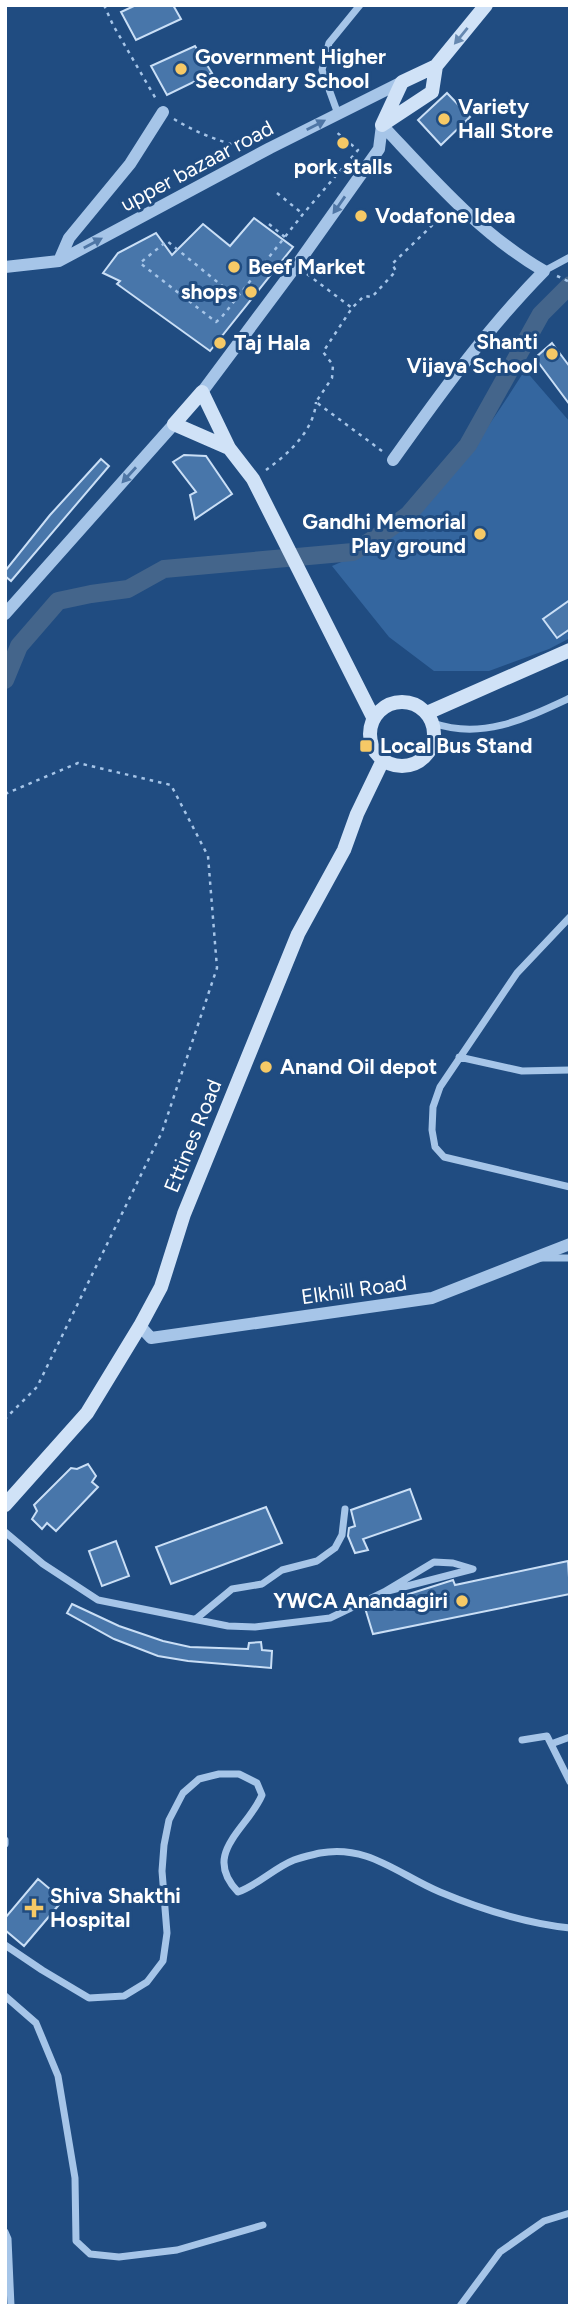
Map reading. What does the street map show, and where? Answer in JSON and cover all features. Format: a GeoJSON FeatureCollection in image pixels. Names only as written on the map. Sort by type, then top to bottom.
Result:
{"type":"FeatureCollection","features":[{"type":"Feature","properties":{"kind":"main road"},"geometry":{"type":"LineString","coordinates":[[382,125],[402,82],[436,66],[486,5]]}},
{"type":"Feature","properties":{"kind":"main road"},"geometry":{"type":"LineString","coordinates":[[382,125],[432,92],[436,66]]}},
{"type":"Feature","properties":{"kind":"main road"},"geometry":{"type":"LineString","coordinates":[[229,447],[174,424],[202,392],[229,447],[253,479],[373,718]]}},
{"type":"Feature","properties":{"kind":"main road"},"geometry":{"type":"LineString","coordinates":[[430,718],[570,650]]}},
{"type":"Feature","properties":{"kind":"main road"},"geometry":{"type":"LineString","coordinates":[[399,701],[419,706],[430,718],[433,743],[422,759],[402,766],[383,760],[371,745],[370,727],[373,718],[389,704],[399,701]]}},
{"type":"Feature","properties":{"kind":"main road","name":"Ettines Road"},"geometry":{"type":"LineString","coordinates":[[5,1505],[88,1413],[161,1287],[184,1214],[298,934],[344,850],[357,814],[383,760]]}},
{"type":"Feature","properties":{"kind":"street"},"geometry":{"type":"LineString","coordinates":[[338,114],[322,70],[329,43],[360,5]]}},
{"type":"Feature","properties":{"kind":"street","name":"upper bazaar road"},"geometry":{"type":"LineString","coordinates":[[5,267],[59,261],[402,82]]}},
{"type":"Feature","properties":{"kind":"street"},"geometry":{"type":"LineString","coordinates":[[59,261],[69,238],[130,164],[163,112]]}},
{"type":"Feature","properties":{"kind":"street"},"geometry":{"type":"LineString","coordinates":[[382,125],[455,203],[515,254],[544,271]]}},
{"type":"Feature","properties":{"kind":"street"},"geometry":{"type":"LineString","coordinates":[[202,392],[379,149],[382,125]]}},
{"type":"Feature","properties":{"kind":"street"},"geometry":{"type":"LineString","coordinates":[[393,460],[451,379],[499,319],[544,271],[570,257]]}},
{"type":"Feature","properties":{"kind":"street"},"geometry":{"type":"LineString","coordinates":[[5,614],[174,424]]}},
{"type":"Feature","properties":{"kind":"street"},"geometry":{"type":"LineString","coordinates":[[430,718],[460,731],[479,731],[544,710],[570,698]]}},
{"type":"Feature","properties":{"kind":"street"},"geometry":{"type":"LineString","coordinates":[[570,917],[517,972],[440,1087],[433,1107],[432,1130],[435,1147],[444,1157],[570,1187]]}},
{"type":"Feature","properties":{"kind":"street"},"geometry":{"type":"LineString","coordinates":[[459,1058],[522,1071],[570,1070]]}},
{"type":"Feature","properties":{"kind":"street","name":"Elkhill Road"},"geometry":{"type":"LineString","coordinates":[[140,1326],[151,1338],[432,1297],[570,1244]]}},
{"type":"Feature","properties":{"kind":"street"},"geometry":{"type":"LineString","coordinates":[[535,1258],[570,1258]]}},
{"type":"Feature","properties":{"kind":"street"},"geometry":{"type":"LineString","coordinates":[[197,1618],[232,1590],[262,1584],[282,1570],[317,1561],[335,1548],[342,1535],[345,1508]]}},
{"type":"Feature","properties":{"kind":"street"},"geometry":{"type":"LineString","coordinates":[[5,1532],[43,1564],[98,1600],[228,1626],[255,1627],[330,1618],[384,1592],[434,1562],[453,1563],[472,1569],[384,1592]]}},
{"type":"Feature","properties":{"kind":"street"},"geometry":{"type":"LineString","coordinates":[[522,1740],[547,1736],[570,1782]]}},
{"type":"Feature","properties":{"kind":"street"},"geometry":{"type":"LineString","coordinates":[[551,1744],[570,1737]]}},
{"type":"Feature","properties":{"kind":"street"},"geometry":{"type":"LineString","coordinates":[[5,1945],[89,1997],[124,1996],[147,1982],[163,1961],[167,1933],[162,1871],[169,1820],[183,1793],[200,1779],[219,1774],[239,1774],[257,1783],[262,1795],[256,1808],[234,1835],[222,1867],[227,1881],[238,1892],[292,1861],[322,1853],[348,1851],[378,1859],[437,1891],[494,1913],[539,1925],[570,1928]]}},
{"type":"Feature","properties":{"kind":"street"},"geometry":{"type":"LineString","coordinates":[[5,1996],[36,2023],[58,2076],[75,2178],[76,2241],[90,2255],[118,2257],[177,2250],[263,2225]]}},
{"type":"Feature","properties":{"kind":"street"},"geometry":{"type":"LineString","coordinates":[[460,2306],[500,2252],[544,2221],[570,2213]]}},
{"type":"Feature","properties":{"kind":"street"},"geometry":{"type":"LineString","coordinates":[[5,2232],[8,2239],[11,2306]]}},
{"type":"Feature","properties":{"kind":"path"},"geometry":{"type":"LineString","coordinates":[[104,5],[163,112],[188,128],[243,147]]}},
{"type":"Feature","properties":{"kind":"path"},"geometry":{"type":"LineString","coordinates":[[237,298],[167,241],[140,263],[216,322],[237,298],[286,238],[303,214],[358,150],[334,130]]}},
{"type":"Feature","properties":{"kind":"path"},"geometry":{"type":"LineString","coordinates":[[277,193],[303,214]]}},
{"type":"Feature","properties":{"kind":"path"},"geometry":{"type":"LineString","coordinates":[[253,479],[288,454],[315,416],[316,402],[332,378],[333,365],[323,352],[352,308],[364,296],[372,297],[396,271],[392,264],[455,203]]}},
{"type":"Feature","properties":{"kind":"path"},"geometry":{"type":"LineString","coordinates":[[269,224],[286,238]]}},
{"type":"Feature","properties":{"kind":"path"},"geometry":{"type":"LineString","coordinates":[[296,266],[352,308]]}},
{"type":"Feature","properties":{"kind":"path"},"geometry":{"type":"LineString","coordinates":[[316,402],[393,460]]}},
{"type":"Feature","properties":{"kind":"path"},"geometry":{"type":"LineString","coordinates":[[5,794],[78,763],[170,785],[208,856],[217,968],[162,1132],[37,1387],[5,1419]]}},
{"type":"Feature","properties":{"kind":"shaded area","name":"Gandhi Memorial Play ground"},"geometry":{"type":"Polygon","coordinates":[[[525,370],[570,422],[570,638],[549,649],[489,671],[434,671],[389,637],[332,566],[371,548],[394,532],[437,491],[476,443],[525,370]]]}},
{"type":"Feature","properties":{"kind":"building"},"geometry":{"type":"Polygon","coordinates":[[[136,5],[173,5],[181,19],[136,40],[121,12],[136,5]]]}},
{"type":"Feature","properties":{"kind":"building","name":"Government Higher Secondary School"},"geometry":{"type":"Polygon","coordinates":[[[195,46],[212,73],[167,95],[151,66],[195,46]]]}},
{"type":"Feature","properties":{"kind":"building","name":"Variety Hall Store"},"geometry":{"type":"Polygon","coordinates":[[[447,93],[470,117],[441,145],[418,120],[447,93]]]}},
{"type":"Feature","properties":{"kind":"building"},"geometry":{"type":"Polygon","coordinates":[[[254,218],[293,247],[210,351],[117,284],[120,281],[103,273],[118,253],[156,233],[172,255],[203,224],[230,246],[254,218]]]}},
{"type":"Feature","properties":{"kind":"building"},"geometry":{"type":"Polygon","coordinates":[[[552,343],[570,367],[570,405],[535,358],[552,343]]]}},
{"type":"Feature","properties":{"kind":"building"},"geometry":{"type":"Polygon","coordinates":[[[184,455],[206,456],[232,494],[195,519],[190,495],[196,492],[173,462],[184,455]]]}},
{"type":"Feature","properties":{"kind":"building"},"geometry":{"type":"Polygon","coordinates":[[[101,459],[109,466],[11,581],[5,576],[5,571],[50,515],[101,459]]]}},
{"type":"Feature","properties":{"kind":"building"},"geometry":{"type":"Polygon","coordinates":[[[570,600],[570,629],[557,638],[543,619],[570,600]]]}},
{"type":"Feature","properties":{"kind":"building"},"geometry":{"type":"Polygon","coordinates":[[[88,1464],[96,1476],[92,1482],[98,1487],[56,1531],[47,1523],[42,1529],[32,1519],[37,1511],[34,1505],[71,1468],[77,1469],[88,1464]]]}},
{"type":"Feature","properties":{"kind":"building"},"geometry":{"type":"Polygon","coordinates":[[[410,1489],[421,1519],[363,1539],[368,1550],[355,1553],[348,1536],[349,1528],[355,1526],[351,1510],[410,1489]]]}},
{"type":"Feature","properties":{"kind":"building"},"geometry":{"type":"Polygon","coordinates":[[[266,1507],[282,1543],[171,1584],[156,1547],[266,1507]]]}},
{"type":"Feature","properties":{"kind":"building"},"geometry":{"type":"Polygon","coordinates":[[[116,1541],[129,1576],[102,1586],[89,1551],[116,1541]]]}},
{"type":"Feature","properties":{"kind":"building","name":"YWCA Anandagiri"},"geometry":{"type":"Polygon","coordinates":[[[568,1561],[570,1594],[373,1634],[365,1608],[453,1580],[455,1585],[568,1561]]]}},
{"type":"Feature","properties":{"kind":"building"},"geometry":{"type":"Polygon","coordinates":[[[72,1604],[119,1626],[190,1647],[248,1649],[249,1643],[261,1642],[262,1650],[272,1651],[271,1668],[158,1656],[114,1639],[67,1613],[72,1604]]]}},
{"type":"Feature","properties":{"kind":"building"},"geometry":{"type":"Polygon","coordinates":[[[38,1879],[63,1900],[24,1946],[5,1930],[5,1918],[38,1879]]]}},
{"type":"Feature","properties":{"kind":"waterway"},"geometry":{"type":"LineString","coordinates":[[5,680],[19,646],[58,601],[128,589],[164,569],[353,552],[386,531],[408,515],[468,445],[541,314],[570,285]]}},
{"type":"Feature","properties":{"kind":"place","name":"Government Higher Secondary School"},"geometry":{"type":"Point","coordinates":[181,69]}},
{"type":"Feature","properties":{"kind":"place","name":"Variety Hall Store"},"geometry":{"type":"Point","coordinates":[444,119]}},
{"type":"Feature","properties":{"kind":"place","name":"pork stalls"},"geometry":{"type":"Point","coordinates":[343,143]}},
{"type":"Feature","properties":{"kind":"place","name":"Vodafone Idea"},"geometry":{"type":"Point","coordinates":[361,216]}},
{"type":"Feature","properties":{"kind":"place","name":"Beef Market"},"geometry":{"type":"Point","coordinates":[234,267]}},
{"type":"Feature","properties":{"kind":"place","name":"shops"},"geometry":{"type":"Point","coordinates":[251,292]}},
{"type":"Feature","properties":{"kind":"place","name":"Taj Hala"},"geometry":{"type":"Point","coordinates":[220,343]}},
{"type":"Feature","properties":{"kind":"place","name":"Shanti Vijaya School"},"geometry":{"type":"Point","coordinates":[552,354]}},
{"type":"Feature","properties":{"kind":"place","name":"Gandhi Memorial Play ground"},"geometry":{"type":"Point","coordinates":[480,534]}},
{"type":"Feature","properties":{"kind":"place","name":"Local Bus Stand"},"geometry":{"type":"Point","coordinates":[366,746]}},
{"type":"Feature","properties":{"kind":"place","name":"Anand Oil depot"},"geometry":{"type":"Point","coordinates":[266,1067]}},
{"type":"Feature","properties":{"kind":"place","name":"YWCA Anandagiri"},"geometry":{"type":"Point","coordinates":[462,1601]}},
{"type":"Feature","properties":{"kind":"place","name":"Shiva Shakthi Hospital"},"geometry":{"type":"Point","coordinates":[34,1908]}}]}
